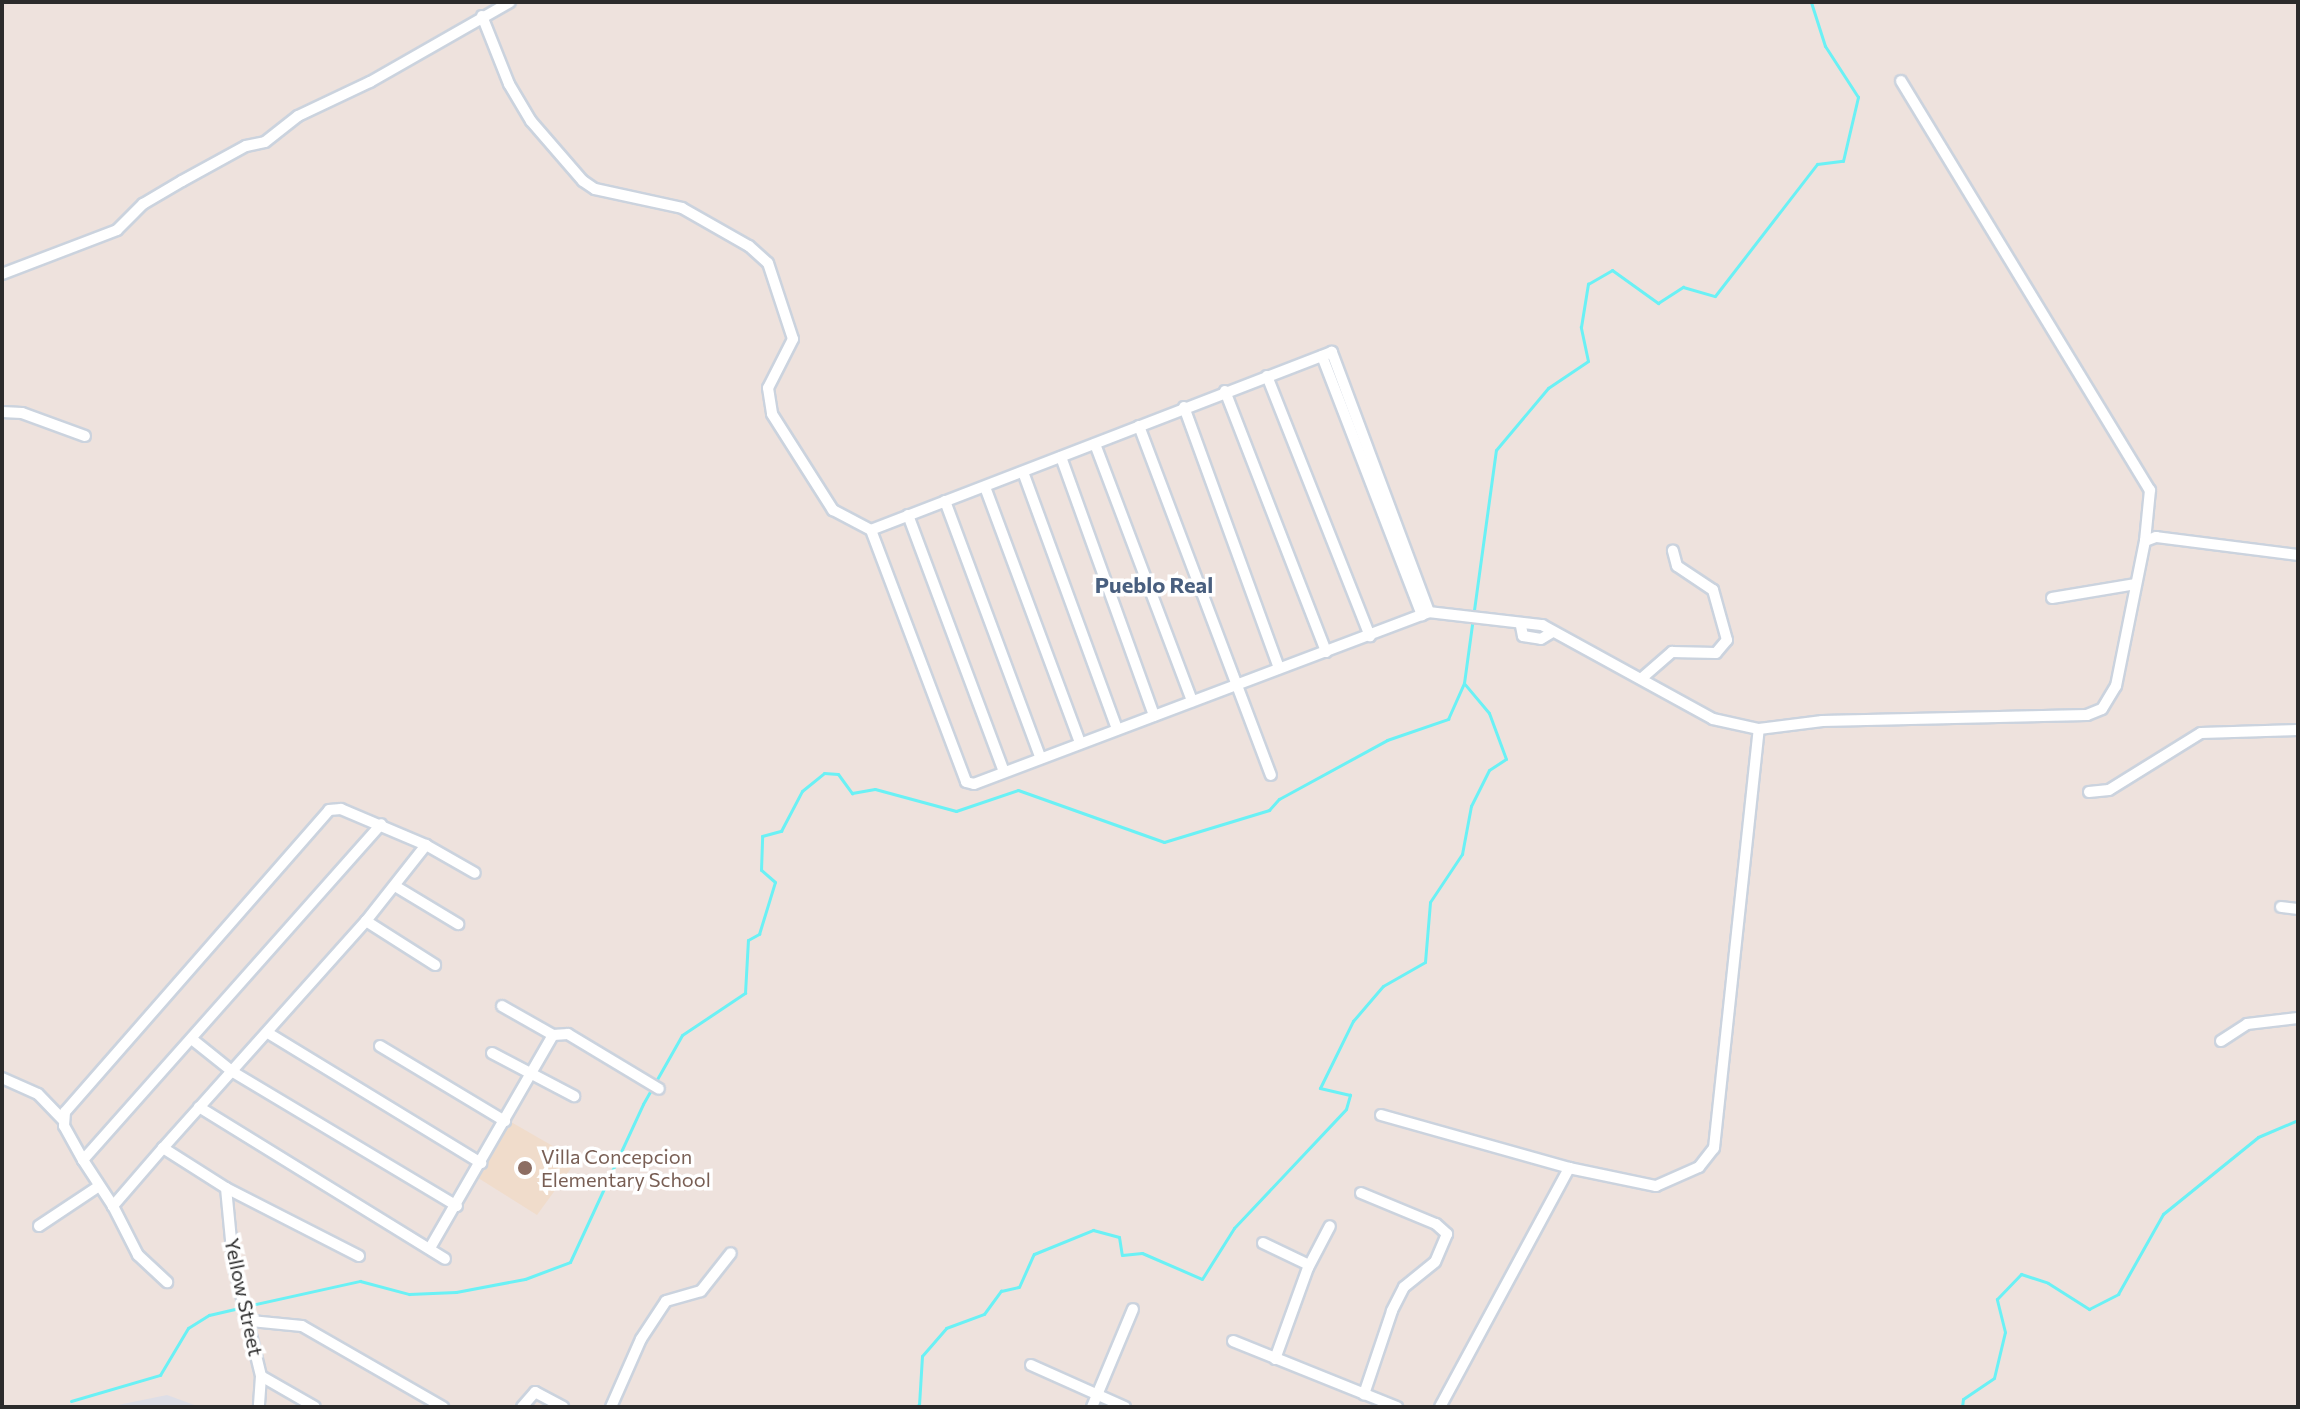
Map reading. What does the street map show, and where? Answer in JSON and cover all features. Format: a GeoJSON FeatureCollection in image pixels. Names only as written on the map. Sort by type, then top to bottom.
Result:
{"type":"FeatureCollection","features":[{"type":"Feature","properties":{"kind":"street"},"geometry":{"type":"LineString","coordinates":[[2,274],[117,230],[143,204],[182,181],[246,146],[265,142],[298,116],[370,82],[510,2]]}},
{"type":"Feature","properties":{"kind":"street"},"geometry":{"type":"LineString","coordinates":[[482,16],[509,84],[531,121],[583,181],[605,192],[652,197],[682,208],[768,263],[793,339],[768,388],[772,414],[833,510],[871,530],[966,782],[1004,772],[1425,614],[1521,626],[1535,623],[1551,633],[1569,636],[1713,719],[1759,729],[1822,721],[2087,715],[2102,709],[2116,686],[2145,541],[2150,490],[1901,81]]}},
{"type":"Feature","properties":{"kind":"street"},"geometry":{"type":"LineString","coordinates":[[871,530],[1332,352],[1425,614]]}},
{"type":"Feature","properties":{"kind":"street"},"geometry":{"type":"LineString","coordinates":[[1267,376],[1370,636]]}},
{"type":"Feature","properties":{"kind":"street"},"geometry":{"type":"LineString","coordinates":[[1225,391],[1326,652]]}},
{"type":"Feature","properties":{"kind":"street"},"geometry":{"type":"LineString","coordinates":[[1184,407],[1279,668]]}},
{"type":"Feature","properties":{"kind":"street"},"geometry":{"type":"LineString","coordinates":[[2,412],[22,413],[85,436]]}},
{"type":"Feature","properties":{"kind":"street"},"geometry":{"type":"LineString","coordinates":[[1139,426],[1271,775]]}},
{"type":"Feature","properties":{"kind":"street"},"geometry":{"type":"LineString","coordinates":[[1095,444],[1192,701]]}},
{"type":"Feature","properties":{"kind":"street"},"geometry":{"type":"LineString","coordinates":[[1061,457],[1154,716]]}},
{"type":"Feature","properties":{"kind":"street"},"geometry":{"type":"LineString","coordinates":[[1023,472],[1117,729]]}},
{"type":"Feature","properties":{"kind":"street"},"geometry":{"type":"LineString","coordinates":[[985,487],[1080,742]]}},
{"type":"Feature","properties":{"kind":"street"},"geometry":{"type":"LineString","coordinates":[[945,501],[1040,757]]}},
{"type":"Feature","properties":{"kind":"street"},"geometry":{"type":"LineString","coordinates":[[908,515],[1004,772]]}},
{"type":"Feature","properties":{"kind":"street"},"geometry":{"type":"LineString","coordinates":[[2145,541],[2156,537],[2298,555]]}},
{"type":"Feature","properties":{"kind":"street"},"geometry":{"type":"LineString","coordinates":[[1642,678],[1672,652],[1716,653],[1727,640],[1713,590],[1677,566],[1673,551]]}},
{"type":"Feature","properties":{"kind":"street"},"geometry":{"type":"LineString","coordinates":[[2052,598],[2136,584]]}},
{"type":"Feature","properties":{"kind":"street"},"geometry":{"type":"LineString","coordinates":[[1381,1115],[1569,1168],[1656,1186],[1699,1167],[1714,1148],[1759,729]]}},
{"type":"Feature","properties":{"kind":"street"},"geometry":{"type":"LineString","coordinates":[[2089,792],[2109,790],[2201,733],[2298,730]]}},
{"type":"Feature","properties":{"kind":"street"},"geometry":{"type":"LineString","coordinates":[[62,1119],[77,1094],[329,810],[381,824],[475,873]]}},
{"type":"Feature","properties":{"kind":"street"},"geometry":{"type":"LineString","coordinates":[[83,1160],[193,1040],[381,824]]}},
{"type":"Feature","properties":{"kind":"street"},"geometry":{"type":"LineString","coordinates":[[113,1206],[366,921],[426,845]]}},
{"type":"Feature","properties":{"kind":"street"},"geometry":{"type":"LineString","coordinates":[[395,886],[458,924]]}},
{"type":"Feature","properties":{"kind":"street"},"geometry":{"type":"LineString","coordinates":[[2281,907],[2298,909]]}},
{"type":"Feature","properties":{"kind":"street"},"geometry":{"type":"LineString","coordinates":[[366,921],[435,965]]}},
{"type":"Feature","properties":{"kind":"street"},"geometry":{"type":"LineString","coordinates":[[502,1006],[553,1035],[568,1034],[659,1089]]}},
{"type":"Feature","properties":{"kind":"street"},"geometry":{"type":"LineString","coordinates":[[2221,1041],[2247,1024],[2298,1018]]}},
{"type":"Feature","properties":{"kind":"street"},"geometry":{"type":"LineString","coordinates":[[268,1033],[481,1163]]}},
{"type":"Feature","properties":{"kind":"street"},"geometry":{"type":"LineString","coordinates":[[430,1248],[553,1035]]}},
{"type":"Feature","properties":{"kind":"street"},"geometry":{"type":"LineString","coordinates":[[193,1040],[233,1072],[457,1206]]}},
{"type":"Feature","properties":{"kind":"street"},"geometry":{"type":"LineString","coordinates":[[380,1046],[505,1121]]}},
{"type":"Feature","properties":{"kind":"street"},"geometry":{"type":"LineString","coordinates":[[492,1053],[574,1096]]}},
{"type":"Feature","properties":{"kind":"street"},"geometry":{"type":"LineString","coordinates":[[2,1078],[38,1094],[62,1119],[138,1255],[167,1282]]}},
{"type":"Feature","properties":{"kind":"street"},"geometry":{"type":"LineString","coordinates":[[199,1107],[445,1259]]}},
{"type":"Feature","properties":{"kind":"street"},"geometry":{"type":"LineString","coordinates":[[163,1148],[226,1188],[359,1256]]}},
{"type":"Feature","properties":{"kind":"street"},"geometry":{"type":"LineString","coordinates":[[1440,1407],[1569,1168]]}},
{"type":"Feature","properties":{"kind":"street"},"geometry":{"type":"LineString","coordinates":[[39,1226],[99,1186]]}},
{"type":"Feature","properties":{"kind":"street","name":"Yellow Street"},"geometry":{"type":"LineString","coordinates":[[226,1188],[233,1261],[250,1319],[261,1376],[259,1407]]}},
{"type":"Feature","properties":{"kind":"street"},"geometry":{"type":"LineString","coordinates":[[1361,1193],[1436,1224],[1447,1234],[1435,1262],[1404,1287],[1392,1311],[1364,1394]]}},
{"type":"Feature","properties":{"kind":"street"},"geometry":{"type":"LineString","coordinates":[[1275,1359],[1309,1265],[1330,1226]]}},
{"type":"Feature","properties":{"kind":"street"},"geometry":{"type":"LineString","coordinates":[[1263,1243],[1309,1265]]}},
{"type":"Feature","properties":{"kind":"street"},"geometry":{"type":"LineString","coordinates":[[611,1407],[641,1339],[666,1301],[701,1291],[731,1253]]}},
{"type":"Feature","properties":{"kind":"street"},"geometry":{"type":"LineString","coordinates":[[1092,1407],[1133,1309]]}},
{"type":"Feature","properties":{"kind":"street"},"geometry":{"type":"LineString","coordinates":[[250,1319],[302,1326],[443,1407]]}},
{"type":"Feature","properties":{"kind":"street"},"geometry":{"type":"LineString","coordinates":[[1233,1341],[1364,1394],[1378,1403],[1397,1407]]}},
{"type":"Feature","properties":{"kind":"street"},"geometry":{"type":"LineString","coordinates":[[1031,1365],[1125,1407]]}},
{"type":"Feature","properties":{"kind":"street"},"geometry":{"type":"LineString","coordinates":[[261,1376],[315,1407]]}},
{"type":"Feature","properties":{"kind":"street"},"geometry":{"type":"LineString","coordinates":[[522,1407],[535,1392],[563,1407]]}},
{"type":"Feature","properties":{"kind":"shaded area","name":"Villa Concepcion Elementary School"},"geometry":{"type":"Polygon","coordinates":[[[506,1119],[577,1160],[537,1215],[475,1176],[506,1119]]]}},
{"type":"Feature","properties":{"kind":"shaded area"},"geometry":{"type":"Polygon","coordinates":[[[167,1395],[200,1407],[108,1407],[167,1395]]]}},
{"type":"Feature","properties":{"kind":"waterway"},"geometry":{"type":"LineString","coordinates":[[914,1407],[919,1405],[922,1356],[946,1328],[984,1314],[1001,1291],[1019,1287],[1034,1254],[1093,1230],[1119,1237],[1122,1255],[1142,1253],[1202,1279],[1234,1228],[1346,1109],[1350,1095],[1320,1088],[1353,1021],[1383,986],[1425,962],[1430,902],[1462,854],[1471,806],[1489,770],[1506,759],[1489,713],[1464,683],[1496,450],[1548,388],[1588,361],[1581,327],[1588,284],[1612,270],[1658,303],[1683,287],[1715,296],[1817,164],[1843,161],[1858,97],[1825,46],[1811,2]]}},
{"type":"Feature","properties":{"kind":"waterway"},"geometry":{"type":"LineString","coordinates":[[247,1306],[360,1281],[409,1294],[456,1292],[525,1279],[570,1262],[643,1104],[682,1035],[745,993],[748,940],[759,934],[775,882],[761,870],[762,836],[781,831],[802,791],[824,773],[838,774],[852,793],[875,789],[956,811],[1018,790],[1164,842],[1269,810],[1279,799],[1387,740],[1448,719],[1464,683]]}},
{"type":"Feature","properties":{"kind":"waterway"},"geometry":{"type":"LineString","coordinates":[[1962,1407],[1963,1399],[1994,1378],[2005,1332],[1997,1299],[2021,1274],[2048,1283],[2089,1309],[2118,1294],[2163,1214],[2258,1137],[2298,1120]]}},
{"type":"Feature","properties":{"kind":"waterway"},"geometry":{"type":"LineString","coordinates":[[71,1401],[160,1375],[188,1328],[209,1315],[240,1308]]}},
{"type":"Feature","properties":{"kind":"place","name":"Villa Concepcion Elementary School"},"geometry":{"type":"Point","coordinates":[525,1168]}},
{"type":"Feature","properties":{"kind":"district","name":"Pueblo Real"},"geometry":{"type":"Point","coordinates":[1154,585]}}]}
